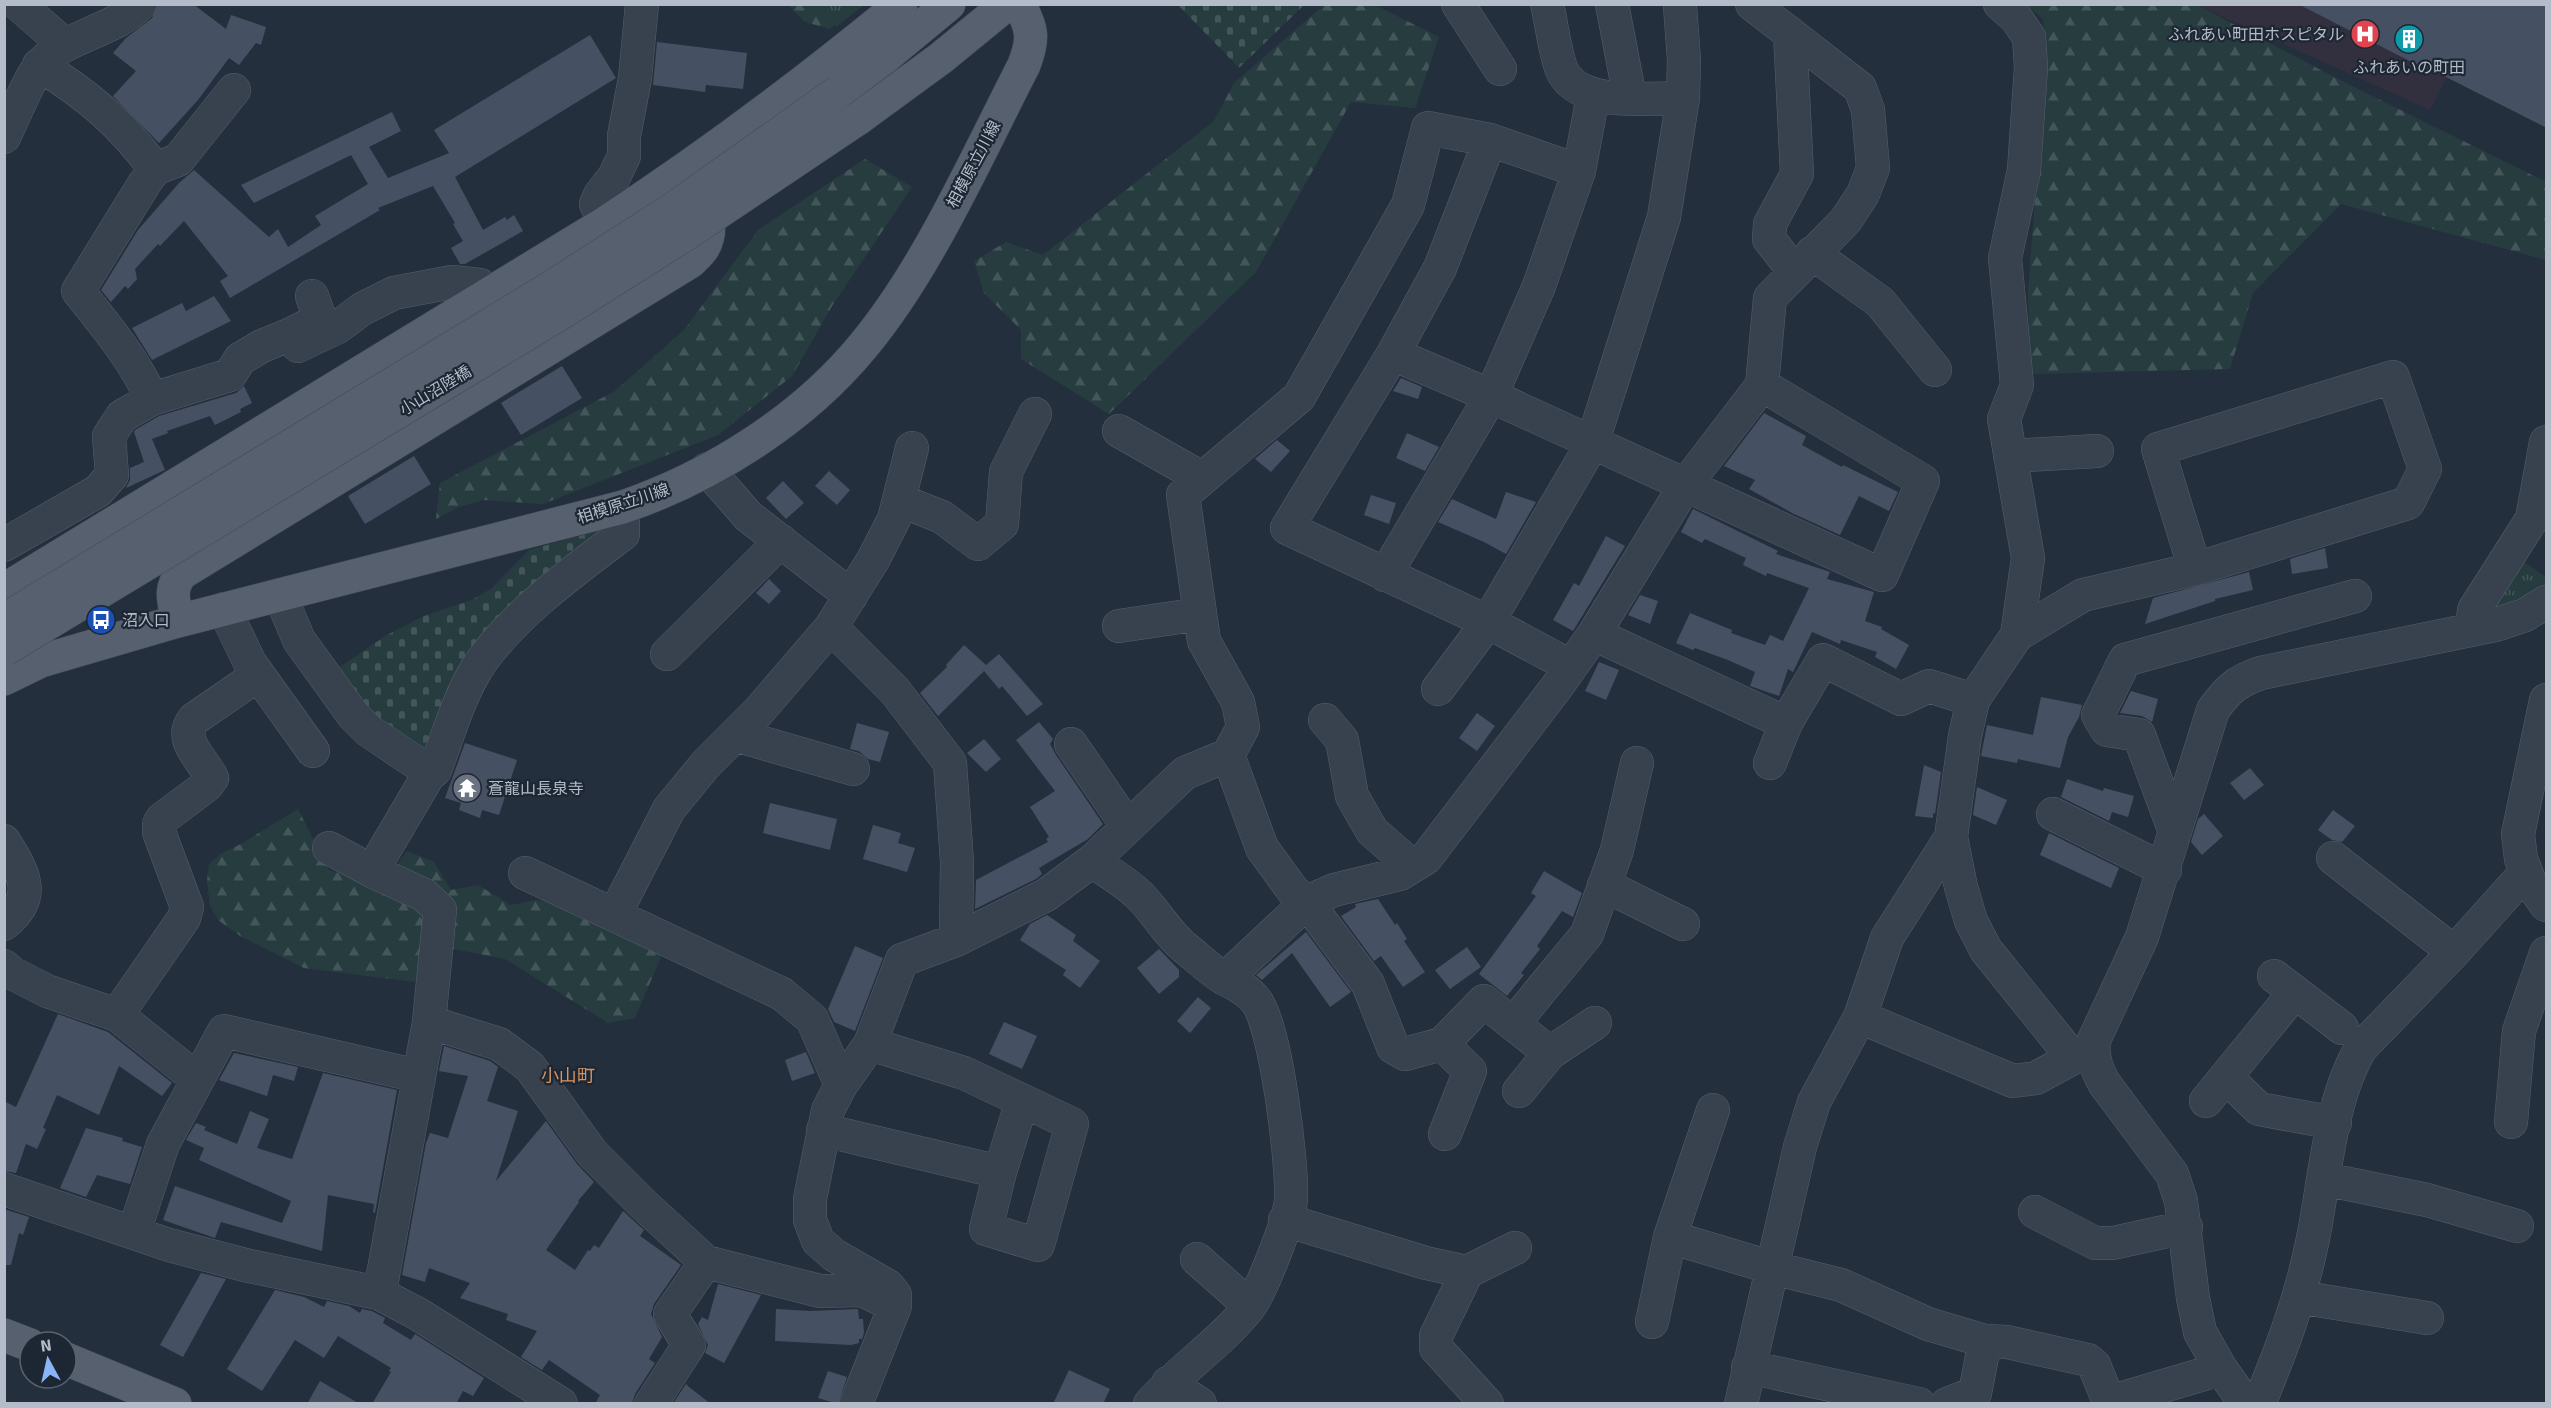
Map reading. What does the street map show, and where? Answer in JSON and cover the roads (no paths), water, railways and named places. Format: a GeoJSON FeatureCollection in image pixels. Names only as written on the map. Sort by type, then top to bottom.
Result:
{"type":"FeatureCollection","features":[{"type":"Feature","properties":{"kind":"main road"},"geometry":{"type":"LineString","coordinates":[[4,590],[605,223],[749,123],[901,4]]}},
{"type":"Feature","properties":{"kind":"main road","name":"小山沼陸橋"},"geometry":{"type":"LineString","coordinates":[[4,620],[550,288],[670,211],[838,92],[949,4]]}},
{"type":"Feature","properties":{"kind":"main road","name":"小山沼陸橋"},"geometry":{"type":"LineString","coordinates":[[4,650],[563,312],[686,234],[859,118],[941,58],[1007,4]]}},
{"type":"Feature","properties":{"kind":"main road","name":"相模原立川線"},"geometry":{"type":"LineString","coordinates":[[4,679],[42,661],[178,621],[623,507],[674,487],[776,426],[813,397],[864,346],[936,234],[1024,65],[1032,34],[1019,4]]}},
{"type":"Feature","properties":{"kind":"main road"},"geometry":{"type":"LineString","coordinates":[[178,621],[172,592],[173,585],[182,573],[690,262],[703,248],[708,235],[708,215],[703,201],[689,188],[677,184],[664,184]]}},
{"type":"Feature","properties":{"kind":"main road"},"geometry":{"type":"LineString","coordinates":[[334,390],[375,456]]}},
{"type":"Feature","properties":{"kind":"main road"},"geometry":{"type":"LineString","coordinates":[[78,1364],[175,1404]]}},
{"type":"Feature","properties":{"kind":"street"},"geometry":{"type":"LineString","coordinates":[[18,4],[64,45]]}},
{"type":"Feature","properties":{"kind":"street"},"geometry":{"type":"LineString","coordinates":[[4,137],[39,65],[64,45],[130,14],[140,4]]}},
{"type":"Feature","properties":{"kind":"street"},"geometry":{"type":"LineString","coordinates":[[605,223],[596,204],[614,177],[624,156],[642,4]]}},
{"type":"Feature","properties":{"kind":"street"},"geometry":{"type":"LineString","coordinates":[[1458,4],[1500,69]]}},
{"type":"Feature","properties":{"kind":"street"},"geometry":{"type":"LineString","coordinates":[[1547,4],[1562,69],[1572,86],[1593,96],[1683,98]]}},
{"type":"Feature","properties":{"kind":"street"},"geometry":{"type":"LineString","coordinates":[[1611,4],[1630,98]]}},
{"type":"Feature","properties":{"kind":"street"},"geometry":{"type":"LineString","coordinates":[[2000,4],[2016,18],[2029,37],[2031,67],[2024,170],[2005,258],[2017,385],[2004,419],[2028,558],[2017,635]]}},
{"type":"Feature","properties":{"kind":"street"},"geometry":{"type":"LineString","coordinates":[[1225,978],[1307,902],[1334,890],[1400,874],[1426,858],[1556,688],[1594,634],[1684,487],[1762,385],[1770,298],[1846,220],[1863,194],[1873,168],[1868,110],[1860,88],[1755,5]]}},
{"type":"Feature","properties":{"kind":"street"},"geometry":{"type":"LineString","coordinates":[[1438,689],[1488,622],[1592,444],[1664,217],[1683,98],[1684,60],[1680,6]]}},
{"type":"Feature","properties":{"kind":"street"},"geometry":{"type":"LineString","coordinates":[[1790,33],[1797,174],[1770,224],[1769,239],[1803,263],[1880,302],[1935,370]]}},
{"type":"Feature","properties":{"kind":"street"},"geometry":{"type":"LineString","coordinates":[[39,65],[71,84],[96,105],[130,136],[155,169]]}},
{"type":"Feature","properties":{"kind":"street"},"geometry":{"type":"LineString","coordinates":[[152,399],[127,353],[78,291],[155,169],[178,160],[234,90]]}},
{"type":"Feature","properties":{"kind":"street"},"geometry":{"type":"LineString","coordinates":[[1385,575],[1491,396],[1539,286],[1579,171],[1593,96]]}},
{"type":"Feature","properties":{"kind":"street"},"geometry":{"type":"LineString","coordinates":[[856,1404],[895,1306],[895,1295],[888,1286],[834,1255],[818,1240],[810,1220],[810,1200],[828,1110],[841,1085],[870,1044],[902,960],[956,940],[1046,895],[1092,861],[1185,773],[1228,755],[1243,727],[1238,702],[1204,641],[1184,495],[1299,398],[1408,205],[1428,128],[1490,140],[1579,171]]}},
{"type":"Feature","properties":{"kind":"street"},"geometry":{"type":"LineString","coordinates":[[1490,140],[1440,268],[1393,354],[1287,528],[1488,622],[1570,666]]}},
{"type":"Feature","properties":{"kind":"street"},"geometry":{"type":"LineString","coordinates":[[4,545],[98,491],[112,475],[109,436],[122,416],[152,399],[230,375],[338,327],[362,309],[394,293],[437,284],[472,283],[480,285],[486,297]]}},
{"type":"Feature","properties":{"kind":"street"},"geometry":{"type":"LineString","coordinates":[[230,375],[240,359],[316,321],[318,313],[312,296]]}},
{"type":"Feature","properties":{"kind":"street"},"geometry":{"type":"LineString","coordinates":[[1393,354],[1491,396],[1684,487],[1881,575],[1923,481],[1762,385]]}},
{"type":"Feature","properties":{"kind":"street"},"geometry":{"type":"LineString","coordinates":[[2195,569],[2158,449],[2392,377],[2425,469],[2408,503],[2195,569],[2083,595],[2017,635],[1973,700],[1965,736],[1951,837],[1961,887],[1971,921],[1986,950],[2095,1066],[2104,1083],[2172,1173],[2186,1227],[2193,1298],[2200,1332],[2221,1369],[2246,1404]]}},
{"type":"Feature","properties":{"kind":"street"},"geometry":{"type":"LineString","coordinates":[[899,500],[942,517],[978,544],[1002,524],[1006,472],[1035,414]]}},
{"type":"Feature","properties":{"kind":"street"},"geometry":{"type":"LineString","coordinates":[[1119,431],[1202,478]]}},
{"type":"Feature","properties":{"kind":"street"},"geometry":{"type":"LineString","coordinates":[[2472,628],[2474,610],[2532,519],[2547,442]]}},
{"type":"Feature","properties":{"kind":"street"},"geometry":{"type":"LineString","coordinates":[[615,914],[669,809],[706,764],[735,735],[831,627],[851,596],[894,519],[912,448]]}},
{"type":"Feature","properties":{"kind":"street"},"geometry":{"type":"LineString","coordinates":[[2010,456],[2097,451]]}},
{"type":"Feature","properties":{"kind":"street"},"geometry":{"type":"LineString","coordinates":[[707,469],[748,516],[851,596]]}},
{"type":"Feature","properties":{"kind":"street"},"geometry":{"type":"LineString","coordinates":[[372,871],[429,776],[435,770],[467,686],[478,666],[499,640],[556,584],[623,534],[623,507]]}},
{"type":"Feature","properties":{"kind":"street"},"geometry":{"type":"LineString","coordinates":[[667,654],[781,541]]}},
{"type":"Feature","properties":{"kind":"street"},"geometry":{"type":"LineString","coordinates":[[280,595],[299,640],[353,715],[369,731],[418,764],[429,776]]}},
{"type":"Feature","properties":{"kind":"street"},"geometry":{"type":"LineString","coordinates":[[2175,832],[2139,735],[2107,730],[2098,715],[2124,660],[2355,596]]}},
{"type":"Feature","properties":{"kind":"street"},"geometry":{"type":"LineString","coordinates":[[1860,1017],[2013,1081],[2036,1078],[2083,1055],[2094,1040],[2142,937],[2165,870],[2213,710],[2224,695],[2240,680],[2261,673],[2494,625],[2525,615],[2547,602]]}},
{"type":"Feature","properties":{"kind":"street"},"geometry":{"type":"LineString","coordinates":[[4,603],[42,661]]}},
{"type":"Feature","properties":{"kind":"street"},"geometry":{"type":"LineString","coordinates":[[224,609],[258,675],[313,751]]}},
{"type":"Feature","properties":{"kind":"street"},"geometry":{"type":"LineString","coordinates":[[1119,626],[1200,614]]}},
{"type":"Feature","properties":{"kind":"street"},"geometry":{"type":"LineString","coordinates":[[831,627],[895,691],[950,763],[957,862],[956,940]]}},
{"type":"Feature","properties":{"kind":"street"},"geometry":{"type":"LineString","coordinates":[[1594,634],[1786,723]]}},
{"type":"Feature","properties":{"kind":"street"},"geometry":{"type":"LineString","coordinates":[[1770,763],[1786,723],[1823,660],[1901,699],[1929,686],[1973,700]]}},
{"type":"Feature","properties":{"kind":"street"},"geometry":{"type":"LineString","coordinates":[[117,1015],[184,918],[187,907],[159,832],[159,824],[162,819],[206,786],[212,778],[188,741],[189,725],[194,719],[258,675]]}},
{"type":"Feature","properties":{"kind":"street"},"geometry":{"type":"LineString","coordinates":[[2547,700],[2518,834],[2521,859],[2530,882],[2547,906]]}},
{"type":"Feature","properties":{"kind":"street"},"geometry":{"type":"LineString","coordinates":[[1325,720],[1342,740],[1352,796],[1372,831],[1412,866]]}},
{"type":"Feature","properties":{"kind":"street"},"geometry":{"type":"LineString","coordinates":[[735,735],[853,769]]}},
{"type":"Feature","properties":{"kind":"street"},"geometry":{"type":"LineString","coordinates":[[1071,744],[1128,827]]}},
{"type":"Feature","properties":{"kind":"street"},"geometry":{"type":"LineString","coordinates":[[1228,755],[1262,848],[1294,892],[1307,902],[1368,984],[1393,1047],[1405,1054],[1442,1044],[1484,1001],[1550,1053]]}},
{"type":"Feature","properties":{"kind":"street"},"geometry":{"type":"LineString","coordinates":[[1513,1024],[1587,934],[1617,850],[1637,763]]}},
{"type":"Feature","properties":{"kind":"street"},"geometry":{"type":"LineString","coordinates":[[2053,814],[2165,870]]}},
{"type":"Feature","properties":{"kind":"street"},"geometry":{"type":"LineString","coordinates":[[1741,1404],[1800,1147],[1814,1102],[1860,1017],[1887,939],[1951,837]]}},
{"type":"Feature","properties":{"kind":"street"},"geometry":{"type":"LineString","coordinates":[[4,841],[20,868],[26,886],[24,901],[15,915],[4,924]]}},
{"type":"Feature","properties":{"kind":"street"},"geometry":{"type":"LineString","coordinates":[[329,848],[424,895],[440,910],[429,1022],[378,1293]]}},
{"type":"Feature","properties":{"kind":"street"},"geometry":{"type":"LineString","coordinates":[[2333,858],[2454,952]]}},
{"type":"Feature","properties":{"kind":"street"},"geometry":{"type":"LineString","coordinates":[[1092,861],[1139,896],[1170,935],[1225,978],[1235,982],[1257,1001],[1269,1029],[1290,1152],[1291,1202],[1281,1238],[1250,1306],[1215,1344],[1159,1393]]}},
{"type":"Feature","properties":{"kind":"street"},"geometry":{"type":"LineString","coordinates":[[2259,1404],[2289,1332],[2299,1297],[2335,1123],[2350,1067],[2361,1048],[2454,952],[2526,872]]}},
{"type":"Feature","properties":{"kind":"street"},"geometry":{"type":"LineString","coordinates":[[525,873],[782,994],[812,1019],[841,1085]]}},
{"type":"Feature","properties":{"kind":"street"},"geometry":{"type":"LineString","coordinates":[[1604,885],[1683,924]]}},
{"type":"Feature","properties":{"kind":"street"},"geometry":{"type":"LineString","coordinates":[[2511,1122],[2519,1031],[2547,953]]}},
{"type":"Feature","properties":{"kind":"street"},"geometry":{"type":"LineString","coordinates":[[4,966],[12,973],[47,991],[117,1015],[197,1078]]}},
{"type":"Feature","properties":{"kind":"street"},"geometry":{"type":"LineString","coordinates":[[2335,1123],[2259,1109],[2216,1089],[2285,984],[2342,1028]]}},
{"type":"Feature","properties":{"kind":"street"},"geometry":{"type":"LineString","coordinates":[[429,1022],[499,1044],[530,1067],[592,1154],[706,1262],[820,1291],[862,1290],[895,1306]]}},
{"type":"Feature","properties":{"kind":"street"},"geometry":{"type":"LineString","coordinates":[[1519,1091],[1550,1053],[1595,1023]]}},
{"type":"Feature","properties":{"kind":"street"},"geometry":{"type":"LineString","coordinates":[[134,1232],[163,1144],[224,1031],[418,1076]]}},
{"type":"Feature","properties":{"kind":"street"},"geometry":{"type":"LineString","coordinates":[[870,1044],[964,1073],[1072,1124],[1038,1245],[986,1229],[1000,1172],[1022,1101]]}},
{"type":"Feature","properties":{"kind":"street"},"geometry":{"type":"LineString","coordinates":[[1442,1044],[1470,1071],[1445,1134]]}},
{"type":"Feature","properties":{"kind":"street"},"geometry":{"type":"LineString","coordinates":[[1652,1322],[1670,1237],[1713,1110]]}},
{"type":"Feature","properties":{"kind":"street"},"geometry":{"type":"LineString","coordinates":[[823,1130],[1000,1172]]}},
{"type":"Feature","properties":{"kind":"street"},"geometry":{"type":"LineString","coordinates":[[2324,1179],[2427,1200],[2517,1226]]}},
{"type":"Feature","properties":{"kind":"street"},"geometry":{"type":"LineString","coordinates":[[4,1189],[169,1245],[245,1265],[378,1293],[418,1314],[561,1404]]}},
{"type":"Feature","properties":{"kind":"street"},"geometry":{"type":"LineString","coordinates":[[2036,1212],[2095,1243],[2113,1243],[2186,1227]]}},
{"type":"Feature","properties":{"kind":"street"},"geometry":{"type":"LineString","coordinates":[[1286,1220],[1426,1263],[1467,1272]]}},
{"type":"Feature","properties":{"kind":"street"},"geometry":{"type":"LineString","coordinates":[[1670,1237],[1773,1268],[1841,1285],[1928,1324],[1985,1341],[2007,1342],[2088,1360],[2094,1365],[2105,1403],[2221,1369]]}},
{"type":"Feature","properties":{"kind":"street"},"geometry":{"type":"LineString","coordinates":[[1487,1404],[1436,1348],[1436,1336],[1467,1272],[1515,1248]]}},
{"type":"Feature","properties":{"kind":"street"},"geometry":{"type":"LineString","coordinates":[[1197,1259],[1250,1306]]}},
{"type":"Feature","properties":{"kind":"street"},"geometry":{"type":"LineString","coordinates":[[651,1404],[689,1345],[670,1314],[706,1262]]}},
{"type":"Feature","properties":{"kind":"street"},"geometry":{"type":"LineString","coordinates":[[2299,1297],[2427,1318]]}},
{"type":"Feature","properties":{"kind":"street"},"geometry":{"type":"LineString","coordinates":[[1947,1404],[1975,1393],[1985,1341]]}},
{"type":"Feature","properties":{"kind":"street"},"geometry":{"type":"LineString","coordinates":[[1748,1367],[1919,1404]]}},
{"type":"Feature","properties":{"kind":"street"},"geometry":{"type":"LineString","coordinates":[[1159,1393],[1200,1404]]}},
{"type":"Feature","properties":{"kind":"place","name":"ふれあい町田ホスピタル"},"geometry":{"type":"Point","coordinates":[2365,34]}},
{"type":"Feature","properties":{"kind":"place","name":"ふれあいの町田"},"geometry":{"type":"Point","coordinates":[2409,39]}},
{"type":"Feature","properties":{"kind":"place","name":"沼入口"},"geometry":{"type":"Point","coordinates":[101,620]}},
{"type":"Feature","properties":{"kind":"place","name":"蒼龍山長泉寺"},"geometry":{"type":"Point","coordinates":[467,788]}},
{"type":"Feature","properties":{"kind":"district","name":"小山町"},"geometry":{"type":"Point","coordinates":[568,1076]}}]}
